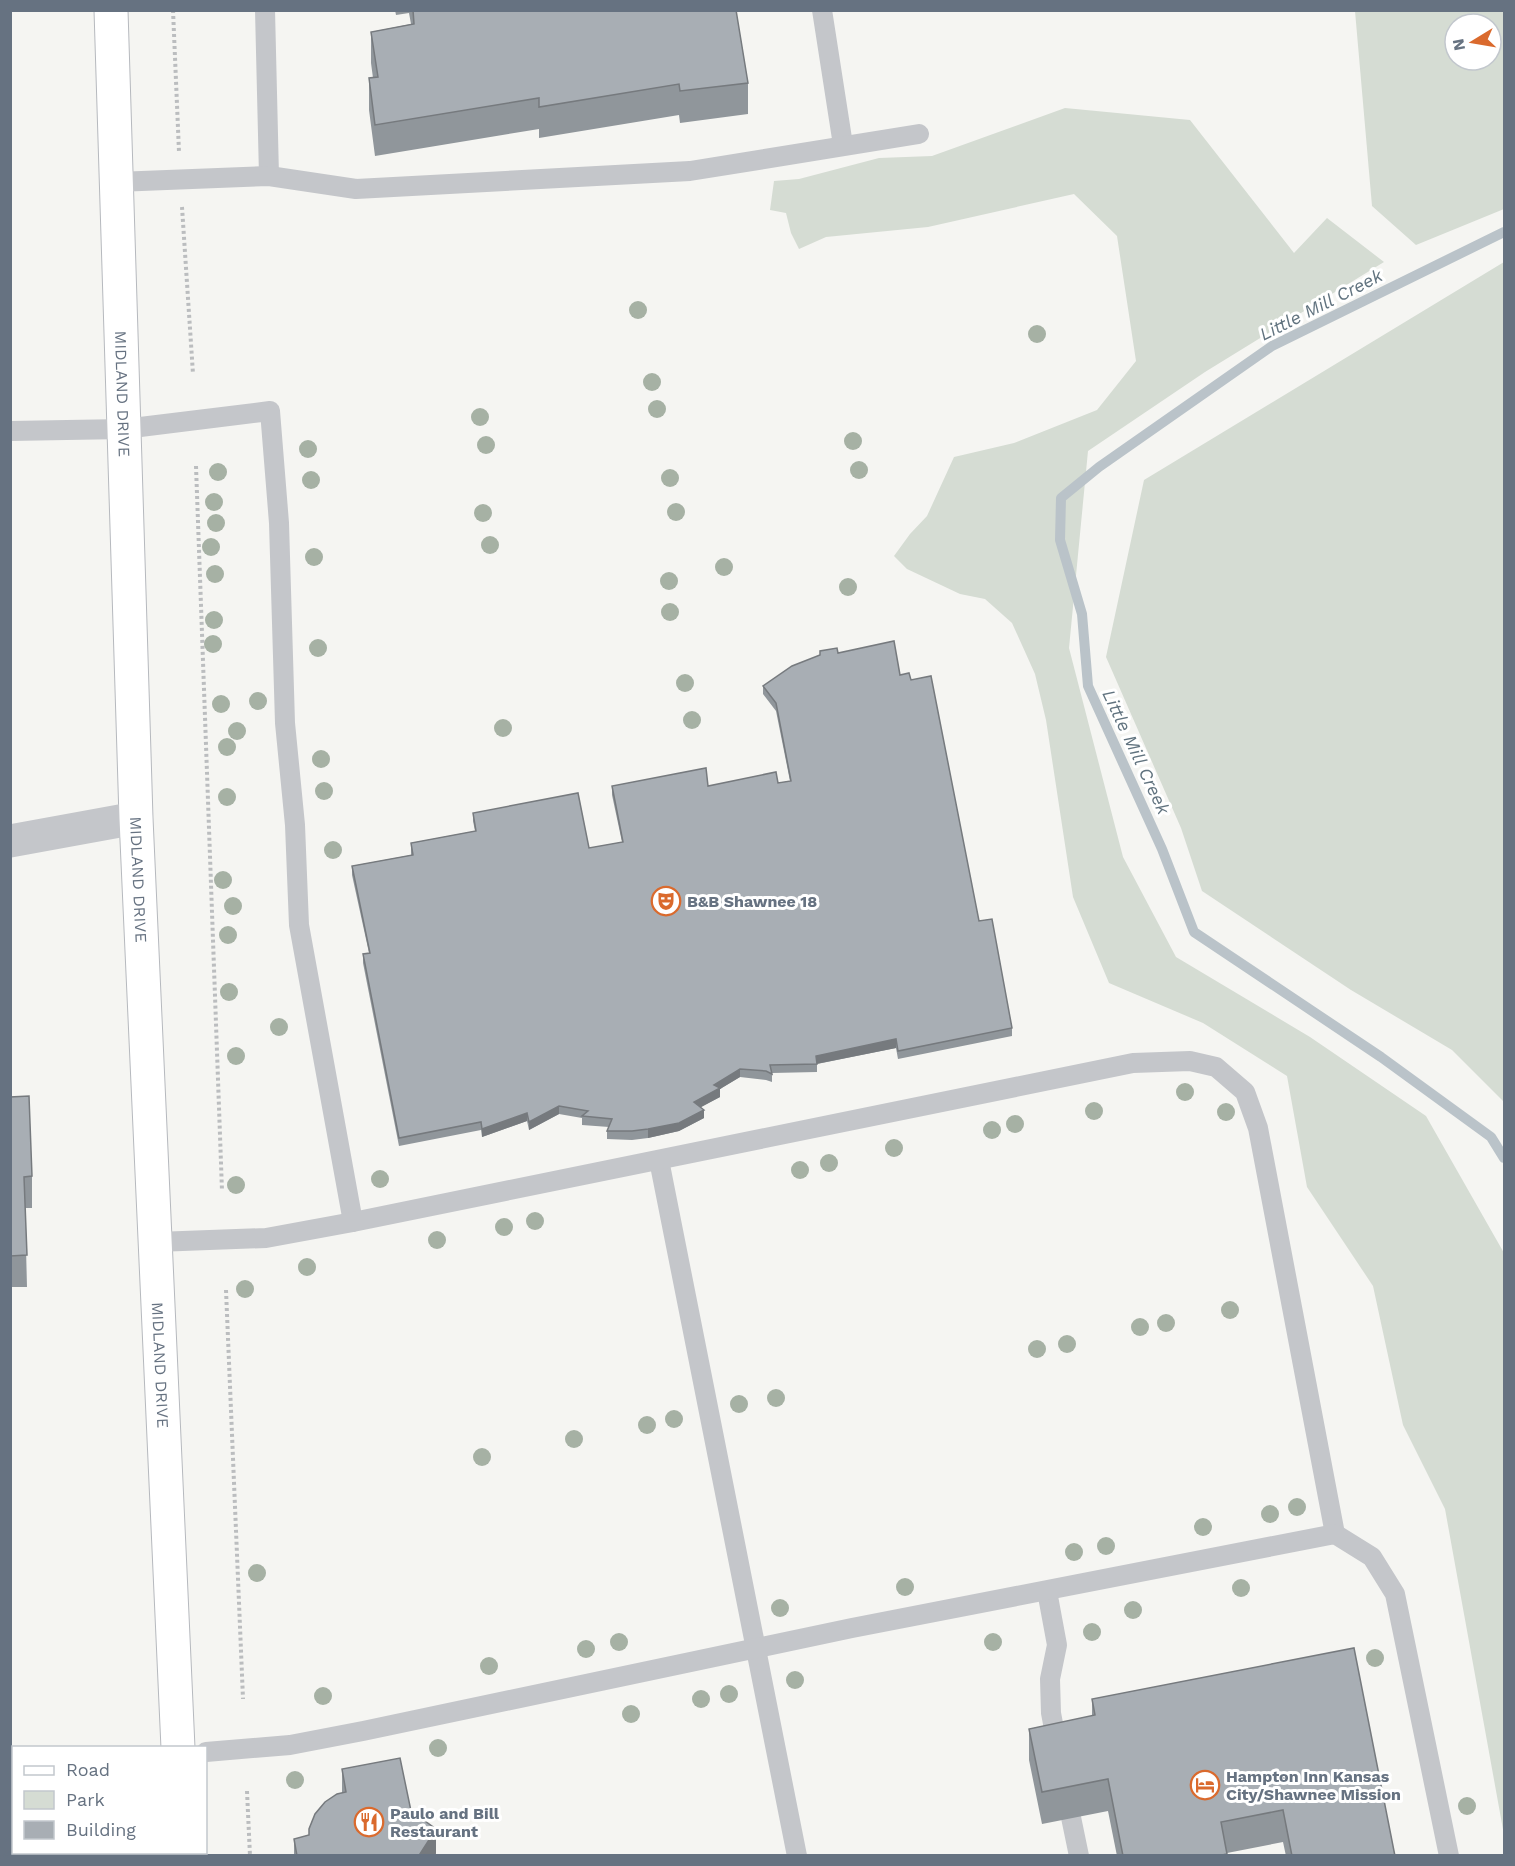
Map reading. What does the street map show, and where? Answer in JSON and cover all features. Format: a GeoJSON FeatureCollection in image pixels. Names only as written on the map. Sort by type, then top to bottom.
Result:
{"type":"FeatureCollection","features":[{"type":"Feature","properties":{"kind":"main road","name":"MIDLAND DRIVE"},"geometry":{"type":"LineString","coordinates":[[111,10],[136,818],[178,1746]]}},
{"type":"Feature","properties":{"kind":"street"},"geometry":{"type":"LineString","coordinates":[[10,841],[136,818]]}},
{"type":"Feature","properties":{"kind":"lane"},"geometry":{"type":"LineString","coordinates":[[265,10],[269,176]]}},
{"type":"Feature","properties":{"kind":"lane"},"geometry":{"type":"LineString","coordinates":[[822,10],[843,145]]}},
{"type":"Feature","properties":{"kind":"lane"},"geometry":{"type":"LineString","coordinates":[[116,182],[269,176],[356,189],[690,171],[919,134]]}},
{"type":"Feature","properties":{"kind":"lane"},"geometry":{"type":"LineString","coordinates":[[10,431],[124,429],[270,411],[279,523],[285,723],[295,825],[299,925],[353,1222]]}},
{"type":"Feature","properties":{"kind":"lane"},"geometry":{"type":"LineString","coordinates":[[156,1242],[266,1238],[1133,1063],[1190,1061],[1216,1067],[1245,1092],[1258,1128],[1335,1534]]}},
{"type":"Feature","properties":{"kind":"lane"},"geometry":{"type":"LineString","coordinates":[[659,1160],[797,1856]]}},
{"type":"Feature","properties":{"kind":"lane"},"geometry":{"type":"LineString","coordinates":[[207,1752],[290,1745],[363,1731],[852,1628],[1335,1534],[1372,1557],[1395,1594],[1449,1856]]}},
{"type":"Feature","properties":{"kind":"lane"},"geometry":{"type":"LineString","coordinates":[[1047,1591],[1057,1645],[1050,1679],[1051,1713],[1078,1856]]}},
{"type":"Feature","properties":{"kind":"path"},"geometry":{"type":"LineString","coordinates":[[196,466],[222,1191]]}},
{"type":"Feature","properties":{"kind":"path"},"geometry":{"type":"LineString","coordinates":[[226,1290],[243,1699]]}},
{"type":"Feature","properties":{"kind":"path"},"geometry":{"type":"LineString","coordinates":[[247,1791],[250,1856]]}},
{"type":"Feature","properties":{"kind":"green space"},"geometry":{"type":"Polygon","coordinates":[[[1355,11],[1504,11],[1504,209],[1416,245],[1372,206],[1355,11]]]}},
{"type":"Feature","properties":{"kind":"green space"},"geometry":{"type":"Polygon","coordinates":[[[1065,108],[1190,120],[1294,253],[1327,218],[1384,262],[1205,372],[1088,451],[1069,648],[1123,857],[1176,957],[1310,1037],[1426,1116],[1504,1253],[1504,1835],[1445,1509],[1403,1425],[1373,1286],[1307,1187],[1287,1076],[1203,1023],[1109,983],[1073,897],[1046,720],[1035,674],[1012,623],[985,599],[960,594],[907,569],[894,556],[927,516],[954,457],[1014,443],[1097,410],[1136,361],[1117,236],[1074,194],[928,227],[826,237],[799,249],[791,233],[786,213],[770,210],[774,181],[799,179],[879,158],[932,156],[1065,108]]]}},
{"type":"Feature","properties":{"kind":"green space"},"geometry":{"type":"Polygon","coordinates":[[[1504,262],[1504,1102],[1452,1050],[1351,990],[1202,891],[1181,828],[1106,657],[1144,480],[1504,262]]]}},
{"type":"Feature","properties":{"kind":"building"},"geometry":{"type":"Polygon","coordinates":[[[413,10],[736,10],[748,83],[680,91],[679,84],[539,107],[539,98],[375,125],[369,78],[378,77],[371,32],[414,24],[413,10]]]}},
{"type":"Feature","properties":{"kind":"building","name":"B&B Shawnee 18"},"geometry":{"type":"Polygon","coordinates":[[[894,641],[900,675],[909,673],[911,680],[931,676],[979,921],[992,919],[1012,1028],[898,1051],[896,1039],[816,1056],[817,1064],[770,1065],[772,1074],[766,1071],[740,1069],[714,1085],[720,1088],[694,1102],[704,1110],[679,1123],[648,1129],[607,1131],[612,1119],[582,1116],[588,1111],[559,1106],[529,1122],[527,1113],[482,1129],[481,1122],[399,1138],[363,954],[370,953],[352,866],[413,855],[411,843],[476,831],[473,813],[578,793],[589,848],[623,842],[612,786],[706,768],[708,786],[776,772],[778,783],[791,781],[776,703],[763,686],[792,666],[820,655],[820,651],[837,648],[838,653],[894,641]]]}},
{"type":"Feature","properties":{"kind":"building"},"geometry":{"type":"Polygon","coordinates":[[[29,1096],[32,1176],[24,1177],[27,1255],[10,1256],[10,1097],[29,1096]]]}},
{"type":"Feature","properties":{"kind":"building","name":"Hampton Inn Kansas City/Shawnee Mission"},"geometry":{"type":"Polygon","coordinates":[[[1354,1648],[1395,1856],[1292,1856],[1283,1810],[1221,1822],[1227,1854],[1217,1856],[1123,1856],[1108,1779],[1042,1792],[1029,1729],[1095,1715],[1092,1699],[1354,1648]]]}},
{"type":"Feature","properties":{"kind":"building","name":"Paulo and Bill Restaurant"},"geometry":{"type":"Polygon","coordinates":[[[400,1758],[411,1811],[436,1829],[420,1854],[422,1856],[297,1856],[294,1839],[309,1835],[315,1814],[325,1802],[337,1794],[346,1792],[342,1769],[400,1758]]]}},
{"type":"Feature","properties":{"kind":"waterway","name":"Little Mill Creek"},"geometry":{"type":"LineString","coordinates":[[1504,232],[1272,346],[1099,467],[1061,498],[1060,540],[1082,614],[1088,686],[1162,849],[1194,932],[1381,1057],[1491,1137],[1504,1158]]}},
{"type":"Feature","properties":{"kind":"place","name":"B&B Shawnee 18"},"geometry":{"type":"Point","coordinates":[666,901]}},
{"type":"Feature","properties":{"kind":"place","name":"Hampton Inn Kansas City/Shawnee Mission"},"geometry":{"type":"Point","coordinates":[1205,1785]}},
{"type":"Feature","properties":{"kind":"place","name":"Paulo and Bill Restaurant"},"geometry":{"type":"Point","coordinates":[369,1822]}}]}
